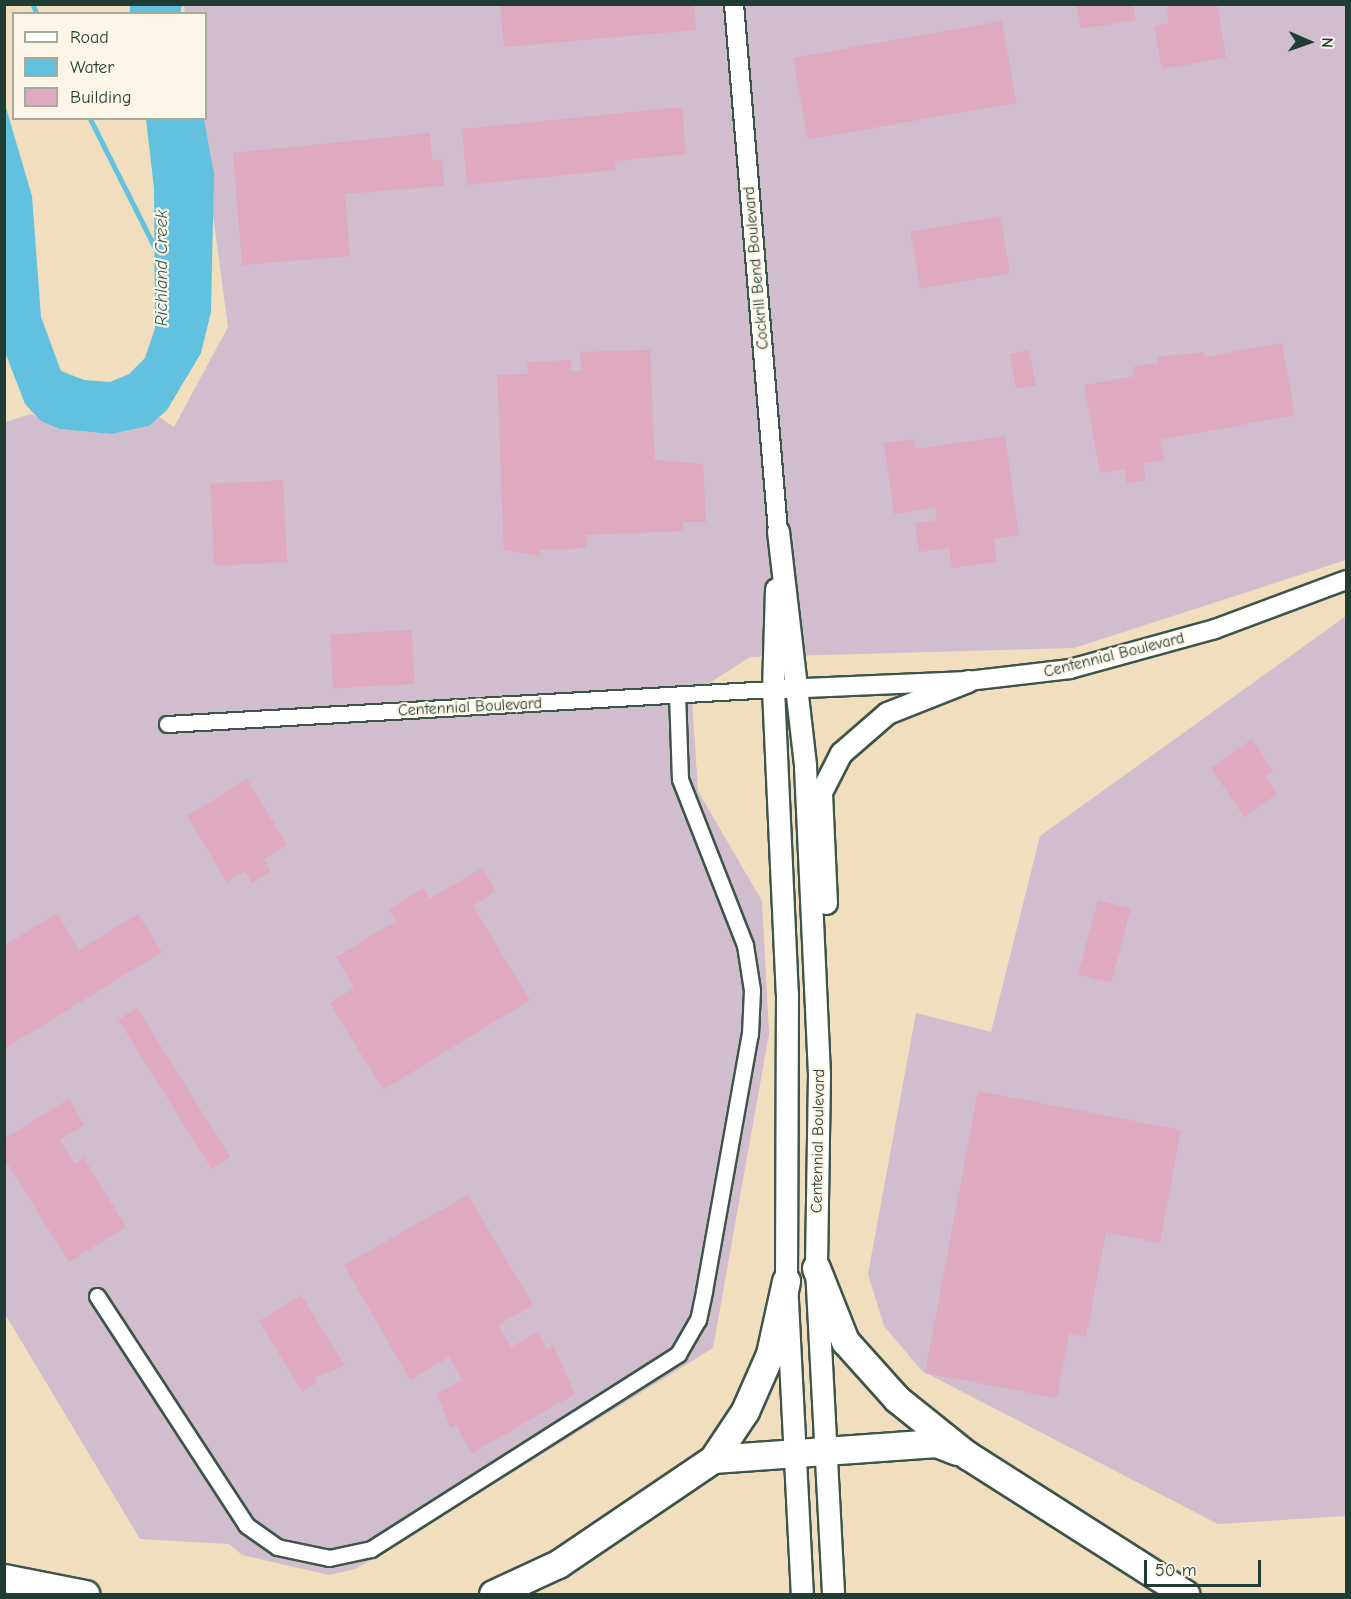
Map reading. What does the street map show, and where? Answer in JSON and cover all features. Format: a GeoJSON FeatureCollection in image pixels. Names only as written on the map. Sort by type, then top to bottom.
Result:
{"type":"FeatureCollection","features":[{"type":"Feature","properties":{"kind":"highway"},"geometry":{"type":"LineString","coordinates":[[816,1268],[845,1341],[871,1374],[967,1455],[1185,1594]]}},
{"type":"Feature","properties":{"kind":"highway"},"geometry":{"type":"LineString","coordinates":[[493,1594],[558,1564],[713,1459],[745,1412],[771,1354],[786,1281]]}},
{"type":"Feature","properties":{"kind":"highway"},"geometry":{"type":"LineString","coordinates":[[713,1459],[936,1443],[967,1455]]}},
{"type":"Feature","properties":{"kind":"highway"},"geometry":{"type":"LineString","coordinates":[[4,1578],[85,1594]]}},
{"type":"Feature","properties":{"kind":"main road","name":"Centennial Boulevard"},"geometry":{"type":"LineString","coordinates":[[778,531],[800,688],[819,1074],[816,1268],[833,1594]]}},
{"type":"Feature","properties":{"kind":"main road","name":"Centennial Boulevard"},"geometry":{"type":"LineString","coordinates":[[778,531],[773,689],[787,993],[786,1281],[802,1594]]}},
{"type":"Feature","properties":{"kind":"main road"},"geometry":{"type":"LineString","coordinates":[[819,1074],[830,990],[821,792],[841,753],[869,724],[968,681]]}},
{"type":"Feature","properties":{"kind":"street","name":"Cockrill Bend Boulevard"},"geometry":{"type":"LineString","coordinates":[[734,4],[778,531]]}},
{"type":"Feature","properties":{"kind":"street","name":"Centennial Boulevard"},"geometry":{"type":"LineString","coordinates":[[167,724],[773,689],[968,681],[1070,669],[1215,629],[1347,580]]}},
{"type":"Feature","properties":{"kind":"street"},"geometry":{"type":"LineString","coordinates":[[97,1296],[246,1525],[277,1547],[329,1558],[371,1549],[678,1354],[698,1320],[704,1291],[750,1034],[752,990],[745,945],[680,779],[677,695]]}},
{"type":"Feature","properties":{"kind":"shaded area"},"geometry":{"type":"Polygon","coordinates":[[[184,5],[1346,5],[1346,560],[1074,648],[750,657],[708,684],[691,685],[698,791],[762,901],[769,1034],[713,1348],[383,1553],[355,1569],[329,1575],[242,1555],[229,1544],[140,1539],[5,1314],[5,422],[31,414],[60,429],[111,434],[149,426],[159,417],[174,427],[228,327],[200,120],[207,120],[207,12],[185,12],[184,5]]]}},
{"type":"Feature","properties":{"kind":"shaded area"},"geometry":{"type":"Polygon","coordinates":[[[1346,616],[1346,1516],[1218,1524],[922,1371],[884,1326],[868,1274],[916,1013],[991,1032],[1040,836],[1346,616]]]}},
{"type":"Feature","properties":{"kind":"water"},"geometry":{"type":"Polygon","coordinates":[[[130,4],[182,5],[180,12],[130,12],[130,4]]]}},
{"type":"Feature","properties":{"kind":"water","name":"Richland Creek"},"geometry":{"type":"Polygon","coordinates":[[[4,101],[32,196],[41,317],[61,371],[84,380],[110,382],[129,374],[145,358],[155,328],[154,188],[146,120],[204,120],[214,174],[211,312],[201,353],[167,410],[149,426],[111,434],[60,429],[41,421],[25,404],[5,352],[4,101]]]}},
{"type":"Feature","properties":{"kind":"building"},"geometry":{"type":"Polygon","coordinates":[[[500,4],[694,4],[696,30],[504,47],[500,4]]]}},
{"type":"Feature","properties":{"kind":"building"},"geometry":{"type":"Polygon","coordinates":[[[1133,4],[1136,20],[1081,29],[1077,6],[1133,4]]]}},
{"type":"Feature","properties":{"kind":"building"},"geometry":{"type":"Polygon","coordinates":[[[1166,4],[1217,4],[1226,58],[1162,69],[1154,26],[1169,23],[1166,4]]]}},
{"type":"Feature","properties":{"kind":"building"},"geometry":{"type":"Polygon","coordinates":[[[1002,21],[1016,103],[808,140],[793,58],[1002,21]]]}},
{"type":"Feature","properties":{"kind":"building"},"geometry":{"type":"Polygon","coordinates":[[[682,107],[686,154],[615,161],[616,170],[467,185],[462,129],[682,107]]]}},
{"type":"Feature","properties":{"kind":"building"},"geometry":{"type":"Polygon","coordinates":[[[430,133],[432,160],[442,159],[444,186],[345,194],[350,256],[242,265],[233,153],[430,133]]]}},
{"type":"Feature","properties":{"kind":"building"},"geometry":{"type":"Polygon","coordinates":[[[1000,216],[1010,273],[920,289],[910,232],[1000,216]]]}},
{"type":"Feature","properties":{"kind":"building"},"geometry":{"type":"Polygon","coordinates":[[[1282,343],[1295,415],[1160,440],[1164,460],[1143,464],[1146,480],[1127,484],[1125,469],[1100,473],[1084,385],[1135,376],[1133,367],[1158,363],[1157,357],[1204,352],[1205,357],[1282,343]]]}},
{"type":"Feature","properties":{"kind":"building"},"geometry":{"type":"Polygon","coordinates":[[[650,350],[655,460],[703,464],[706,522],[683,522],[684,531],[586,535],[587,548],[540,550],[540,556],[504,550],[497,375],[528,374],[527,362],[571,360],[571,371],[581,371],[580,352],[650,350]]]}},
{"type":"Feature","properties":{"kind":"building"},"geometry":{"type":"Polygon","coordinates":[[[1029,350],[1036,385],[1016,389],[1009,354],[1029,350]]]}},
{"type":"Feature","properties":{"kind":"building"},"geometry":{"type":"Polygon","coordinates":[[[1005,436],[1019,535],[994,539],[997,562],[952,568],[949,548],[919,552],[915,523],[937,520],[935,508],[894,514],[884,443],[913,439],[915,449],[1005,436]]]}},
{"type":"Feature","properties":{"kind":"building"},"geometry":{"type":"Polygon","coordinates":[[[283,480],[287,562],[214,566],[210,484],[283,480]]]}},
{"type":"Feature","properties":{"kind":"building"},"geometry":{"type":"Polygon","coordinates":[[[412,630],[415,684],[333,688],[330,634],[412,630]]]}},
{"type":"Feature","properties":{"kind":"building"},"geometry":{"type":"Polygon","coordinates":[[[1252,739],[1273,771],[1265,776],[1277,794],[1244,817],[1211,768],[1252,739]]]}},
{"type":"Feature","properties":{"kind":"building"},"geometry":{"type":"Polygon","coordinates":[[[247,779],[287,845],[264,859],[271,871],[252,883],[245,871],[227,882],[187,816],[247,779]]]}},
{"type":"Feature","properties":{"kind":"building"},"geometry":{"type":"Polygon","coordinates":[[[482,868],[496,891],[473,906],[530,1000],[383,1090],[330,1003],[354,988],[336,957],[396,921],[389,909],[423,888],[430,899],[482,868]]]}},
{"type":"Feature","properties":{"kind":"building"},"geometry":{"type":"Polygon","coordinates":[[[1098,900],[1131,909],[1111,983],[1078,974],[1098,900]]]}},
{"type":"Feature","properties":{"kind":"building"},"geometry":{"type":"Polygon","coordinates":[[[57,913],[79,950],[138,914],[162,952],[4,1049],[4,946],[57,913]]]}},
{"type":"Feature","properties":{"kind":"building"},"geometry":{"type":"Polygon","coordinates":[[[137,1008],[230,1157],[212,1169],[118,1020],[137,1008]]]}},
{"type":"Feature","properties":{"kind":"building"},"geometry":{"type":"Polygon","coordinates":[[[978,1091],[1181,1130],[1160,1243],[1106,1232],[1086,1337],[1069,1334],[1057,1398],[925,1373],[978,1091]]]}},
{"type":"Feature","properties":{"kind":"building"},"geometry":{"type":"Polygon","coordinates":[[[69,1099],[84,1125],[60,1140],[75,1164],[84,1158],[126,1227],[69,1262],[4,1158],[4,1139],[69,1099]]]}},
{"type":"Feature","properties":{"kind":"building"},"geometry":{"type":"Polygon","coordinates":[[[468,1195],[533,1305],[498,1325],[511,1347],[538,1332],[547,1349],[553,1345],[575,1394],[472,1453],[456,1425],[451,1428],[437,1394],[462,1379],[449,1357],[410,1380],[344,1265],[468,1195]]]}},
{"type":"Feature","properties":{"kind":"building"},"geometry":{"type":"Polygon","coordinates":[[[301,1295],[345,1366],[314,1378],[317,1383],[302,1392],[259,1321],[301,1295]]]}},
{"type":"Feature","properties":{"kind":"waterway"},"geometry":{"type":"LineString","coordinates":[[33,4],[36,12]]}},
{"type":"Feature","properties":{"kind":"waterway","name":"Richland Creek"},"geometry":{"type":"LineString","coordinates":[[91,120],[158,253]]}}]}
